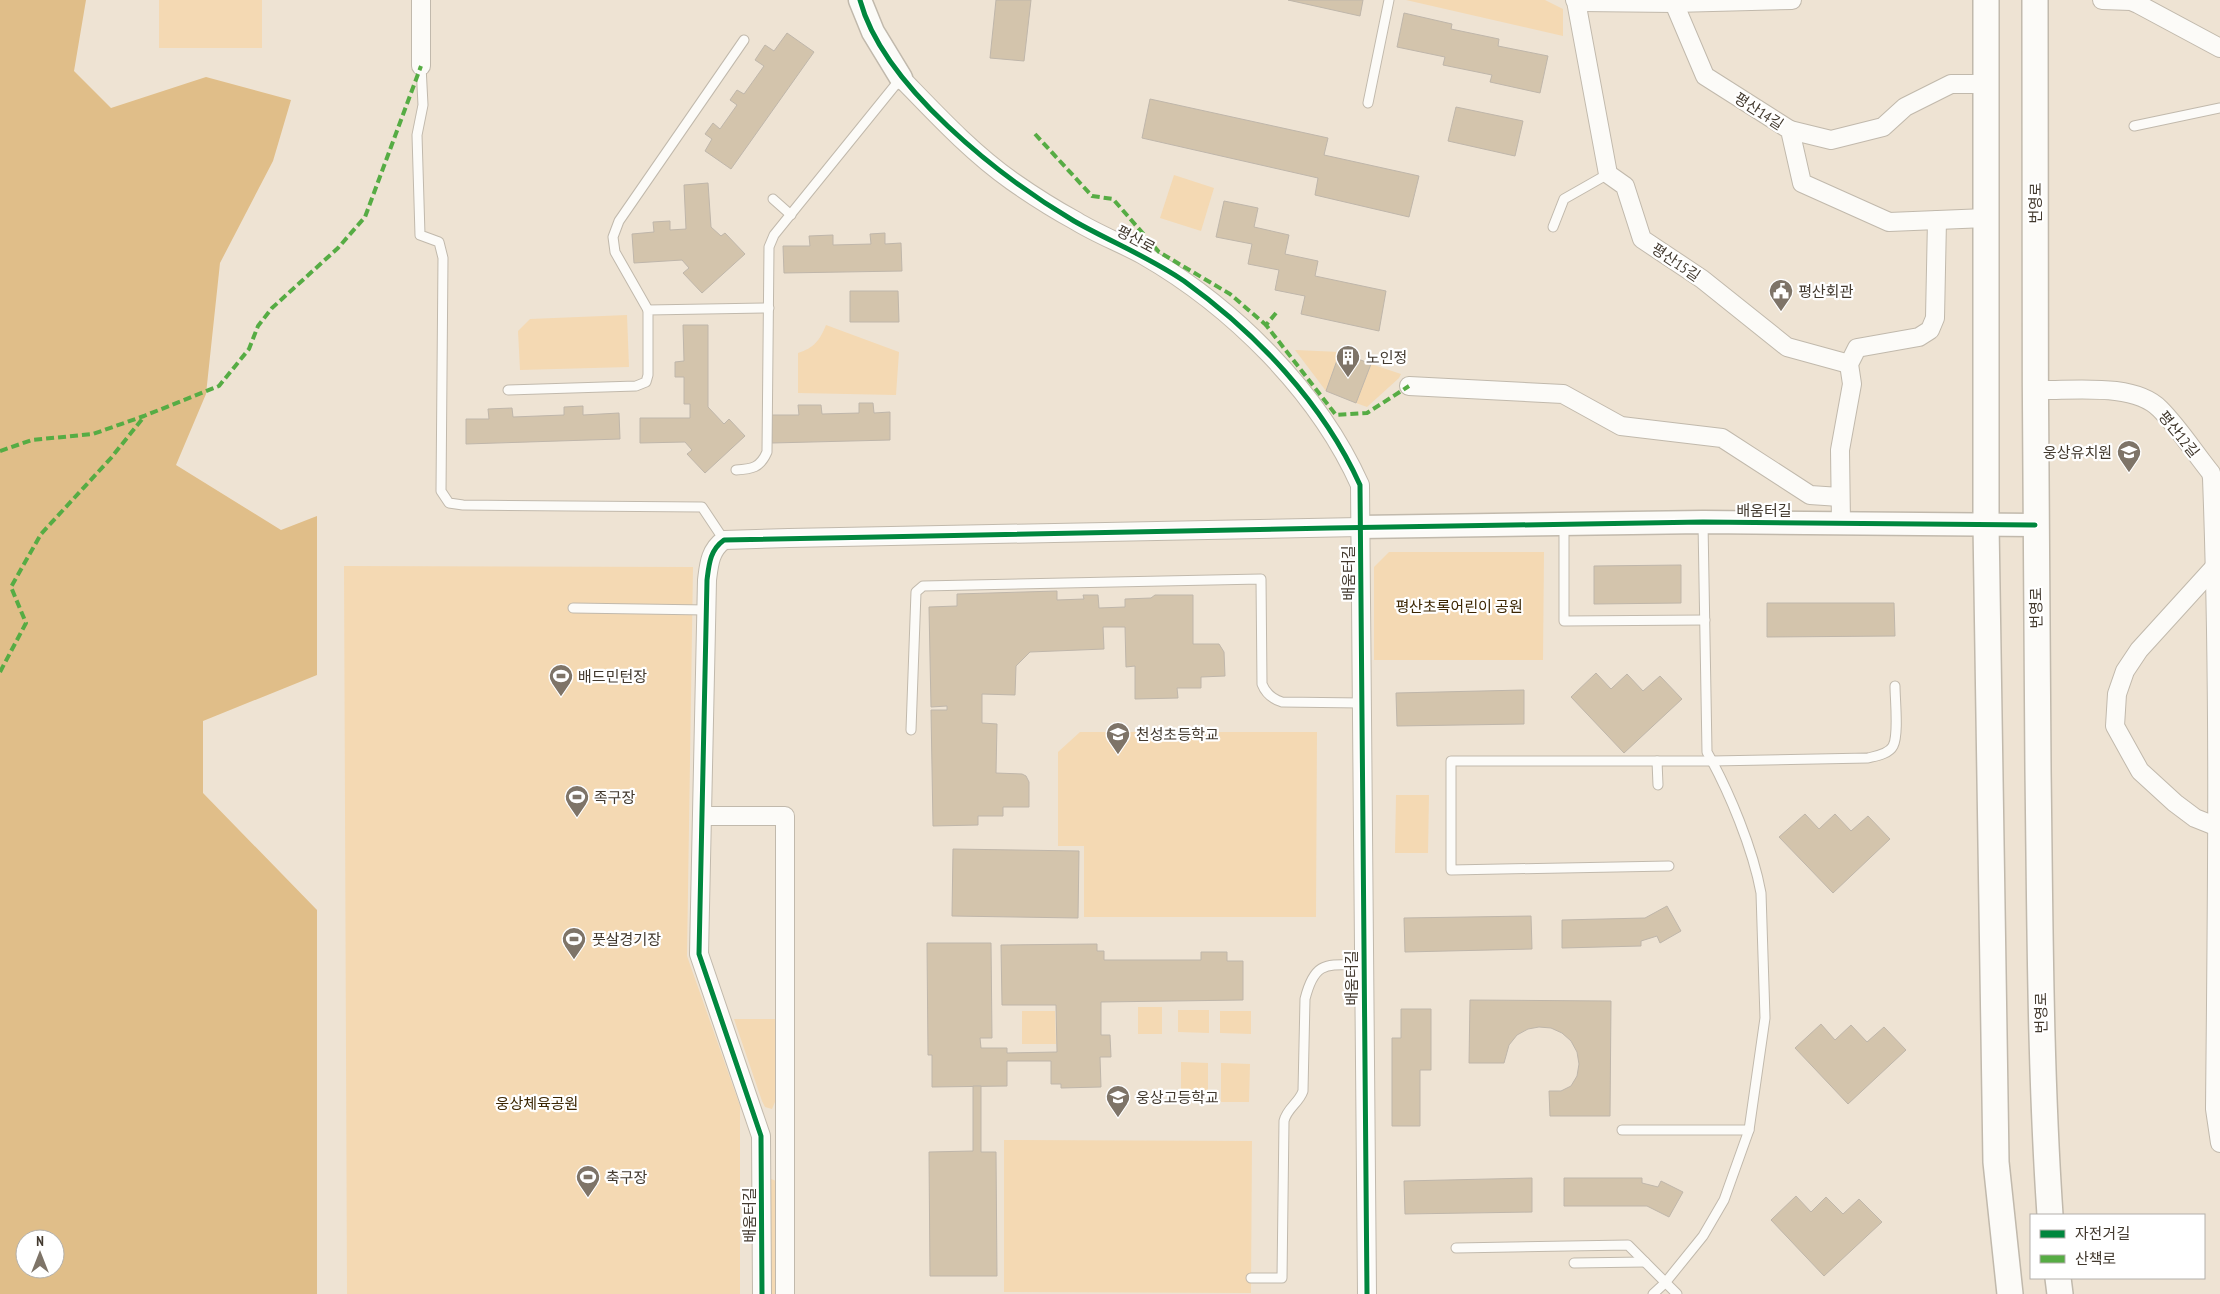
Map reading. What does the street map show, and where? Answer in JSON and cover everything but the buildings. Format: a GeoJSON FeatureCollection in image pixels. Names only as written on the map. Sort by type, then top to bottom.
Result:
{"type":"FeatureCollection","features":[{"type":"Feature","properties":{"kind":"main road"},"geometry":{"type":"LineString","coordinates":[[1986,0],[1986,524],[1996,1162],[2010,1294]]}},
{"type":"Feature","properties":{"kind":"main road","name":"번영로"},"geometry":{"type":"LineString","coordinates":[[2034,0],[2037,390],[2035,525],[2042,1040],[2050,1214]]}},
{"type":"Feature","properties":{"kind":"main road"},"geometry":{"type":"LineString","coordinates":[[2058,1279],[2060,1294]]}},
{"type":"Feature","properties":{"kind":"street"},"geometry":{"type":"LineString","coordinates":[[420,66],[421,0]]}},
{"type":"Feature","properties":{"kind":"street","name":"평산로"},"geometry":{"type":"LineString","coordinates":[[860,0],[873,32],[901,78],[954,132],[1011,180],[1075,221],[1143,255],[1214,303],[1245,330],[1295,384],[1336,440],[1360,485],[1360,527]]}},
{"type":"Feature","properties":{"kind":"street"},"geometry":{"type":"LineString","coordinates":[[1608,174],[1575,0],[1674,3],[1792,0]]}},
{"type":"Feature","properties":{"kind":"street"},"geometry":{"type":"LineString","coordinates":[[2102,0],[2131,1],[2220,48]]}},
{"type":"Feature","properties":{"kind":"street","name":"평산14길"},"geometry":{"type":"LineString","coordinates":[[1674,3],[1705,76],[1790,130],[1802,183],[1889,222],[1986,218]]}},
{"type":"Feature","properties":{"kind":"street"},"geometry":{"type":"LineString","coordinates":[[1790,130],[1831,140],[1883,128],[1906,107],[1951,84],[1986,84]]}},
{"type":"Feature","properties":{"kind":"street","name":"평산15길"},"geometry":{"type":"LineString","coordinates":[[1608,174],[1625,186],[1642,238],[1702,279],[1787,346],[1849,364]]}},
{"type":"Feature","properties":{"kind":"street"},"geometry":{"type":"LineString","coordinates":[[1841,524],[1840,450],[1852,384],[1849,364],[1857,348],[1919,337],[1930,330],[1936,318],[1937,220]]}},
{"type":"Feature","properties":{"kind":"street"},"geometry":{"type":"LineString","coordinates":[[1409,386],[1563,394],[1621,426],[1722,438],[1810,495],[1840,497]]}},
{"type":"Feature","properties":{"kind":"street","name":"평산12길"},"geometry":{"type":"LineString","coordinates":[[2037,390],[2123,391],[2147,400],[2159,408],[2211,473],[2218,562],[2219,828],[2215,1109],[2220,1143]]}},
{"type":"Feature","properties":{"kind":"street","name":"배움터길"},"geometry":{"type":"LineString","coordinates":[[1366,1294],[1360,527],[1704,522],[2035,525]]}},
{"type":"Feature","properties":{"kind":"street"},"geometry":{"type":"LineString","coordinates":[[724,540],[1360,527]]}},
{"type":"Feature","properties":{"kind":"street","name":"배움터길"},"geometry":{"type":"LineString","coordinates":[[724,540],[716,546],[710,557],[706,580],[707,610],[699,954],[761,1136],[762,1294]]}},
{"type":"Feature","properties":{"kind":"street"},"geometry":{"type":"LineString","coordinates":[[2218,562],[2138,650],[2125,670],[2117,694],[2115,726],[2140,771],[2175,803],[2195,818],[2219,828]]}},
{"type":"Feature","properties":{"kind":"street"},"geometry":{"type":"LineString","coordinates":[[702,816],[785,816],[785,1294]]}},
{"type":"Feature","properties":{"kind":"street"},"geometry":{"type":"LineString","coordinates":[[761,1136],[785,1135]]}},
{"type":"Feature","properties":{"kind":"lane"},"geometry":{"type":"LineString","coordinates":[[1368,103],[1389,0]]}},
{"type":"Feature","properties":{"kind":"lane"},"geometry":{"type":"LineString","coordinates":[[508,390],[636,386],[646,382],[648,375],[648,310],[615,252],[613,237],[619,221],[744,40]]}},
{"type":"Feature","properties":{"kind":"lane"},"geometry":{"type":"LineString","coordinates":[[420,66],[423,105],[417,135],[420,235],[439,242],[443,258],[441,490],[449,504],[463,506],[702,507],[724,540]]}},
{"type":"Feature","properties":{"kind":"lane"},"geometry":{"type":"LineString","coordinates":[[736,470],[753,470],[762,463],[767,452],[769,247],[774,236],[901,78]]}},
{"type":"Feature","properties":{"kind":"lane"},"geometry":{"type":"LineString","coordinates":[[2134,126],[2220,108]]}},
{"type":"Feature","properties":{"kind":"lane"},"geometry":{"type":"LineString","coordinates":[[1553,227],[1564,200],[1608,174]]}},
{"type":"Feature","properties":{"kind":"lane"},"geometry":{"type":"LineString","coordinates":[[773,200],[791,215]]}},
{"type":"Feature","properties":{"kind":"lane"},"geometry":{"type":"LineString","coordinates":[[648,310],[768,308]]}},
{"type":"Feature","properties":{"kind":"lane"},"geometry":{"type":"LineString","coordinates":[[1653,1294],[1665,1283],[1703,1236],[1724,1200],[1749,1130],[1765,1018],[1761,893],[1758,875],[1723,780],[1707,752],[1704,522]]}},
{"type":"Feature","properties":{"kind":"lane"},"geometry":{"type":"LineString","coordinates":[[1564,524],[1564,621],[1705,620]]}},
{"type":"Feature","properties":{"kind":"lane"},"geometry":{"type":"LineString","coordinates":[[911,730],[916,592],[923,586],[1262,579],[1262,684],[1265,692],[1274,700],[1282,702],[1361,704]]}},
{"type":"Feature","properties":{"kind":"lane"},"geometry":{"type":"LineString","coordinates":[[573,608],[707,610]]}},
{"type":"Feature","properties":{"kind":"lane"},"geometry":{"type":"LineString","coordinates":[[1669,866],[1452,870],[1452,760],[1868,758],[1884,754],[1893,747],[1895,738],[1895,686]]}},
{"type":"Feature","properties":{"kind":"lane"},"geometry":{"type":"LineString","coordinates":[[1657,760],[1658,785]]}},
{"type":"Feature","properties":{"kind":"lane"},"geometry":{"type":"LineString","coordinates":[[1251,1278],[1282,1278],[1284,1121],[1285,1115],[1302,1096],[1304,1091],[1305,999],[1307,991],[1318,970],[1325,965],[1363,965]]}},
{"type":"Feature","properties":{"kind":"lane"},"geometry":{"type":"LineString","coordinates":[[1622,1130],[1749,1130]]}},
{"type":"Feature","properties":{"kind":"lane"},"geometry":{"type":"LineString","coordinates":[[1456,1248],[1628,1245],[1677,1294]]}},
{"type":"Feature","properties":{"kind":"lane"},"geometry":{"type":"LineString","coordinates":[[1574,1263],[1644,1262]]}},
{"type":"Feature","properties":{"kind":"green space"},"geometry":{"type":"Polygon","coordinates":[[[159,0],[262,0],[262,48],[159,48],[159,0]]]}},
{"type":"Feature","properties":{"kind":"green space"},"geometry":{"type":"Polygon","coordinates":[[[1406,0],[1545,0],[1563,9],[1563,36],[1406,0]]]}},
{"type":"Feature","properties":{"kind":"green space"},"geometry":{"type":"Polygon","coordinates":[[[1174,175],[1214,188],[1201,231],[1160,218],[1174,175]]]}},
{"type":"Feature","properties":{"kind":"green space"},"geometry":{"type":"Polygon","coordinates":[[[627,315],[629,367],[520,370],[518,331],[530,319],[627,315]]]}},
{"type":"Feature","properties":{"kind":"green space"},"geometry":{"type":"Polygon","coordinates":[[[826,325],[899,352],[896,395],[798,393],[798,353],[816,343],[826,325]]]}},
{"type":"Feature","properties":{"kind":"green space"},"geometry":{"type":"Polygon","coordinates":[[[1295,350],[1340,352],[1326,391],[1295,350]]]}},
{"type":"Feature","properties":{"kind":"green space"},"geometry":{"type":"Polygon","coordinates":[[[1371,364],[1401,374],[1367,407],[1356,403],[1371,364]]]}},
{"type":"Feature","properties":{"kind":"green space","name":"평산초록어린이 공원"},"geometry":{"type":"Polygon","coordinates":[[[1389,552],[1544,552],[1543,660],[1374,660],[1374,567],[1389,552]]]}},
{"type":"Feature","properties":{"kind":"green space","name":"웅상체육공원"},"geometry":{"type":"Polygon","coordinates":[[[344,566],[693,567],[687,956],[740,1106],[740,1294],[347,1294],[344,566]]]}},
{"type":"Feature","properties":{"kind":"green space"},"geometry":{"type":"Polygon","coordinates":[[[1080,732],[1317,732],[1316,917],[1084,917],[1084,846],[1058,846],[1058,752],[1080,732]]]}},
{"type":"Feature","properties":{"kind":"green space"},"geometry":{"type":"Polygon","coordinates":[[[1396,795],[1429,795],[1428,853],[1395,853],[1396,795]]]}},
{"type":"Feature","properties":{"kind":"green space"},"geometry":{"type":"Polygon","coordinates":[[[1138,1007],[1162,1007],[1162,1034],[1138,1034],[1138,1007]]]}},
{"type":"Feature","properties":{"kind":"green space"},"geometry":{"type":"Polygon","coordinates":[[[1178,1010],[1209,1010],[1209,1033],[1178,1032],[1178,1010]]]}},
{"type":"Feature","properties":{"kind":"green space"},"geometry":{"type":"Polygon","coordinates":[[[1022,1011],[1055,1011],[1056,1044],[1022,1044],[1022,1011]]]}},
{"type":"Feature","properties":{"kind":"green space"},"geometry":{"type":"Polygon","coordinates":[[[1220,1011],[1251,1011],[1251,1034],[1220,1033],[1220,1011]]]}},
{"type":"Feature","properties":{"kind":"green space"},"geometry":{"type":"Polygon","coordinates":[[[734,1019],[775,1019],[775,1102],[772,1109],[765,1107],[762,1101],[734,1019]]]}},
{"type":"Feature","properties":{"kind":"green space"},"geometry":{"type":"Polygon","coordinates":[[[1181,1062],[1208,1063],[1208,1091],[1181,1091],[1181,1062]]]}},
{"type":"Feature","properties":{"kind":"green space"},"geometry":{"type":"Polygon","coordinates":[[[1221,1063],[1250,1064],[1249,1102],[1221,1102],[1221,1063]]]}},
{"type":"Feature","properties":{"kind":"green space"},"geometry":{"type":"Polygon","coordinates":[[[1004,1140],[1252,1141],[1251,1293],[1004,1292],[1004,1140]]]}},
{"type":"Feature","properties":{"kind":"green space"},"geometry":{"type":"Polygon","coordinates":[[[769,1178],[776,1181],[778,1294],[770,1294],[769,1178]]]}},
{"type":"Feature","properties":{"kind":"shaded area"},"geometry":{"type":"Polygon","coordinates":[[[0,0],[86,0],[74,71],[111,108],[206,77],[291,100],[273,161],[220,263],[206,394],[176,465],[281,530],[317,516],[317,675],[203,721],[203,793],[317,910],[317,1294],[0,1294],[0,0]]]}},
{"type":"Feature","properties":{"kind":"marked path"},"geometry":{"type":"LineString","coordinates":[[0,451],[32,440],[93,434],[219,386],[249,349],[258,326],[272,308],[338,248],[365,217],[421,66]]}},
{"type":"Feature","properties":{"kind":"marked path"},"geometry":{"type":"LineString","coordinates":[[1035,134],[1092,196],[1113,199],[1159,252],[1230,294],[1266,325]]}},
{"type":"Feature","properties":{"kind":"marked path"},"geometry":{"type":"LineString","coordinates":[[1276,313],[1266,325],[1336,415],[1367,413],[1409,386]]}},
{"type":"Feature","properties":{"kind":"marked path"},"geometry":{"type":"LineString","coordinates":[[0,672],[26,623],[11,587],[41,534],[111,458],[143,418]]}},
{"type":"Feature","properties":{"kind":"cycle path"},"geometry":{"type":"LineString","coordinates":[[860,0],[873,32],[893,65],[918,96],[980,154],[1013,180],[1074,221],[1157,264],[1184,281],[1211,301],[1262,347],[1307,398],[1327,426],[1345,455],[1360,485],[1367,1294]]}},
{"type":"Feature","properties":{"kind":"cycle path"},"geometry":{"type":"LineString","coordinates":[[762,1294],[761,1136],[699,954],[707,580],[713,553],[724,540],[1703,522],[2035,525]]}},
{"type":"Feature","properties":{"kind":"place","name":"평산회관"},"geometry":{"type":"Point","coordinates":[1781,312]}},
{"type":"Feature","properties":{"kind":"place","name":"노인정"},"geometry":{"type":"Point","coordinates":[1348,378]}},
{"type":"Feature","properties":{"kind":"place","name":"웅상유치원"},"geometry":{"type":"Point","coordinates":[2129,473]}},
{"type":"Feature","properties":{"kind":"place","name":"배드민턴장"},"geometry":{"type":"Point","coordinates":[561,697]}},
{"type":"Feature","properties":{"kind":"place","name":"천성초등학교"},"geometry":{"type":"Point","coordinates":[1118,755]}},
{"type":"Feature","properties":{"kind":"place","name":"족구장"},"geometry":{"type":"Point","coordinates":[577,818]}},
{"type":"Feature","properties":{"kind":"place","name":"풋살경기장"},"geometry":{"type":"Point","coordinates":[574,960]}},
{"type":"Feature","properties":{"kind":"place","name":"웅상고등학교"},"geometry":{"type":"Point","coordinates":[1118,1118]}},
{"type":"Feature","properties":{"kind":"place","name":"축구장"},"geometry":{"type":"Point","coordinates":[588,1198]}}]}
